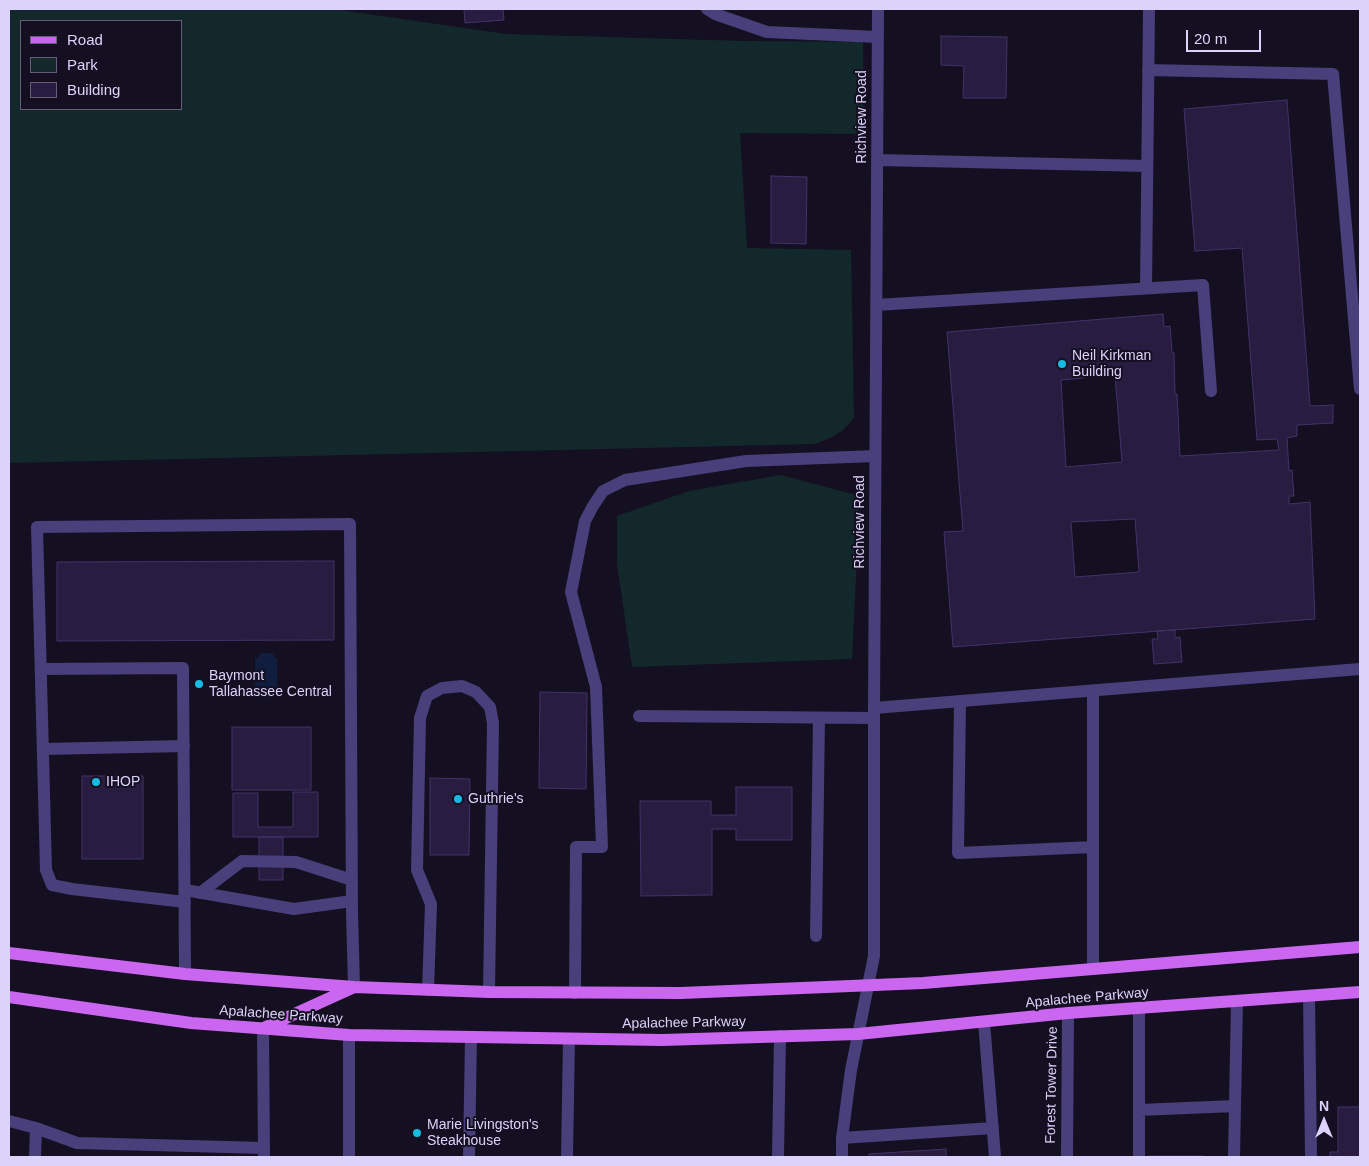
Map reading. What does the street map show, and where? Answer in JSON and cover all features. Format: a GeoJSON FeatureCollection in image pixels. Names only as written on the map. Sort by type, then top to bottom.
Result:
{"type":"FeatureCollection","features":[{"type":"Feature","properties":{"kind":"main road","name":"Apalachee Parkway"},"geometry":{"type":"LineString","coordinates":[[9,953],[185,974],[354,987],[489,992],[681,993],[868,986],[1360,947]]}},
{"type":"Feature","properties":{"kind":"main road"},"geometry":{"type":"LineString","coordinates":[[263,1028],[354,987]]}},
{"type":"Feature","properties":{"kind":"main road","name":"Apalachee Parkway"},"geometry":{"type":"LineString","coordinates":[[9,997],[191,1023],[349,1035],[662,1040],[858,1034],[1068,1013],[1360,992]]}},
{"type":"Feature","properties":{"kind":"street"},"geometry":{"type":"LineString","coordinates":[[707,9],[715,14],[766,32],[878,37]]}},
{"type":"Feature","properties":{"kind":"street","name":"Richview Road"},"geometry":{"type":"LineString","coordinates":[[842,1157],[842,1138],[851,1070],[874,956],[878,9]]}},
{"type":"Feature","properties":{"kind":"street"},"geometry":{"type":"LineString","coordinates":[[1146,288],[1149,9]]}},
{"type":"Feature","properties":{"kind":"street"},"geometry":{"type":"LineString","coordinates":[[1148,70],[1333,74],[1360,389]]}},
{"type":"Feature","properties":{"kind":"street"},"geometry":{"type":"LineString","coordinates":[[877,160],[1147,166]]}},
{"type":"Feature","properties":{"kind":"street"},"geometry":{"type":"LineString","coordinates":[[876,305],[1203,285],[1211,391]]}},
{"type":"Feature","properties":{"kind":"street"},"geometry":{"type":"LineString","coordinates":[[574,993],[576,847],[602,847],[596,687],[571,592],[585,521],[593,506],[603,491],[624,480],[746,461],[875,456]]}},
{"type":"Feature","properties":{"kind":"street"},"geometry":{"type":"LineString","coordinates":[[352,901],[294,909],[200,893],[184,896],[72,889],[52,885],[46,870],[37,527],[350,524],[354,987]]}},
{"type":"Feature","properties":{"kind":"street"},"geometry":{"type":"LineString","coordinates":[[41,669],[184,668],[185,974]]}},
{"type":"Feature","properties":{"kind":"street"},"geometry":{"type":"LineString","coordinates":[[639,716],[819,718],[874,713],[960,701],[1360,669]]}},
{"type":"Feature","properties":{"kind":"street"},"geometry":{"type":"LineString","coordinates":[[428,990],[431,904],[417,870],[420,718],[427,696],[442,688],[462,686],[476,692],[490,707],[493,723],[489,992]]}},
{"type":"Feature","properties":{"kind":"street"},"geometry":{"type":"LineString","coordinates":[[1093,691],[1093,969]]}},
{"type":"Feature","properties":{"kind":"street"},"geometry":{"type":"LineString","coordinates":[[960,701],[958,853],[1093,847]]}},
{"type":"Feature","properties":{"kind":"street"},"geometry":{"type":"LineString","coordinates":[[816,936],[819,718]]}},
{"type":"Feature","properties":{"kind":"street"},"geometry":{"type":"LineString","coordinates":[[43,749],[184,746]]}},
{"type":"Feature","properties":{"kind":"street"},"geometry":{"type":"LineString","coordinates":[[200,893],[242,861],[296,862],[352,880]]}},
{"type":"Feature","properties":{"kind":"street"},"geometry":{"type":"LineString","coordinates":[[1309,996],[1311,1157]]}},
{"type":"Feature","properties":{"kind":"street"},"geometry":{"type":"LineString","coordinates":[[1234,1157],[1237,1001]]}},
{"type":"Feature","properties":{"kind":"street"},"geometry":{"type":"LineString","coordinates":[[1139,1008],[1139,1157]]}},
{"type":"Feature","properties":{"kind":"street","name":"Forest Tower Drive"},"geometry":{"type":"LineString","coordinates":[[1067,1157],[1068,1013]]}},
{"type":"Feature","properties":{"kind":"street"},"geometry":{"type":"LineString","coordinates":[[984,1022],[995,1157]]}},
{"type":"Feature","properties":{"kind":"street"},"geometry":{"type":"LineString","coordinates":[[9,1121],[36,1128],[77,1143],[264,1152],[263,1028]]}},
{"type":"Feature","properties":{"kind":"street"},"geometry":{"type":"LineString","coordinates":[[349,1035],[349,1157]]}},
{"type":"Feature","properties":{"kind":"street"},"geometry":{"type":"LineString","coordinates":[[778,1157],[780,1036]]}},
{"type":"Feature","properties":{"kind":"street"},"geometry":{"type":"LineString","coordinates":[[469,1157],[471,1037]]}},
{"type":"Feature","properties":{"kind":"street"},"geometry":{"type":"LineString","coordinates":[[567,1157],[569,1039]]}},
{"type":"Feature","properties":{"kind":"street"},"geometry":{"type":"LineString","coordinates":[[1139,1110],[1235,1106]]}},
{"type":"Feature","properties":{"kind":"street"},"geometry":{"type":"LineString","coordinates":[[35,1157],[36,1128]]}},
{"type":"Feature","properties":{"kind":"street"},"geometry":{"type":"LineString","coordinates":[[842,1138],[993,1128]]}},
{"type":"Feature","properties":{"kind":"street"},"geometry":{"type":"LineString","coordinates":[[1227,1157],[1235,1132]]}},
{"type":"Feature","properties":{"kind":"green space"},"geometry":{"type":"Polygon","coordinates":[[[9,9],[333,9],[506,34],[744,41],[863,42],[864,134],[740,133],[747,248],[851,250],[854,418],[842,431],[814,444],[9,463],[9,9]]]}},
{"type":"Feature","properties":{"kind":"green space"},"geometry":{"type":"Polygon","coordinates":[[[781,475],[860,496],[852,659],[632,667],[617,564],[617,516],[689,491],[781,475]]]}},
{"type":"Feature","properties":{"kind":"water"},"geometry":{"type":"Polygon","coordinates":[[[260,653],[272,653],[277,658],[277,693],[274,693],[272,698],[260,698],[258,693],[255,693],[255,658],[258,658],[260,653]]]}},
{"type":"Feature","properties":{"kind":"building"},"geometry":{"type":"Polygon","coordinates":[[[464,9],[503,9],[504,20],[465,23],[464,9]]]}},
{"type":"Feature","properties":{"kind":"building"},"geometry":{"type":"Polygon","coordinates":[[[941,36],[1007,37],[1006,98],[963,98],[964,66],[941,65],[941,36]]]}},
{"type":"Feature","properties":{"kind":"building","name":"Neil Kirkman Building"},"geometry":{"type":"Polygon","coordinates":[[[1287,100],[1310,406],[1333,405],[1333,423],[1297,425],[1297,436],[1287,438],[1289,471],[1292,470],[1294,496],[1289,496],[1289,504],[1310,502],[1315,619],[953,647],[944,532],[963,531],[947,332],[1163,314],[1164,327],[1170,326],[1172,352],[1174,353],[1180,456],[1279,450],[1277,439],[1257,440],[1242,248],[1195,251],[1184,109],[1287,100]],[[1115,375],[1061,380],[1066,467],[1122,462],[1115,375]],[[1135,519],[1071,522],[1075,577],[1139,572],[1135,519]]]}},
{"type":"Feature","properties":{"kind":"building"},"geometry":{"type":"Polygon","coordinates":[[[771,176],[807,177],[806,244],[771,243],[771,176]]]}},
{"type":"Feature","properties":{"kind":"building"},"geometry":{"type":"Polygon","coordinates":[[[334,561],[334,640],[57,641],[57,562],[334,561]]]}},
{"type":"Feature","properties":{"kind":"building"},"geometry":{"type":"Polygon","coordinates":[[[1175,630],[1175,638],[1180,637],[1182,662],[1154,664],[1152,639],[1158,639],[1157,631],[1175,630]]]}},
{"type":"Feature","properties":{"kind":"building"},"geometry":{"type":"Polygon","coordinates":[[[540,692],[587,693],[586,789],[539,788],[540,692]]]}},
{"type":"Feature","properties":{"kind":"building"},"geometry":{"type":"Polygon","coordinates":[[[232,727],[311,727],[311,790],[232,790],[232,727]]]}},
{"type":"Feature","properties":{"kind":"building"},"geometry":{"type":"Polygon","coordinates":[[[82,776],[143,776],[143,859],[82,859],[82,776]]]}},
{"type":"Feature","properties":{"kind":"building"},"geometry":{"type":"Polygon","coordinates":[[[430,778],[470,779],[469,855],[430,855],[430,778]]]}},
{"type":"Feature","properties":{"kind":"building"},"geometry":{"type":"Polygon","coordinates":[[[736,787],[792,787],[792,840],[736,840],[736,829],[712,829],[712,895],[641,896],[640,801],[711,801],[711,815],[736,815],[736,787]]]}},
{"type":"Feature","properties":{"kind":"building"},"geometry":{"type":"Polygon","coordinates":[[[293,792],[318,792],[318,837],[233,837],[233,793],[258,793],[258,827],[293,827],[293,792]]]}},
{"type":"Feature","properties":{"kind":"building"},"geometry":{"type":"Polygon","coordinates":[[[259,837],[283,837],[283,880],[259,880],[259,837]]]}},
{"type":"Feature","properties":{"kind":"building"},"geometry":{"type":"Polygon","coordinates":[[[1338,1107],[1360,1107],[1360,1157],[1330,1157],[1330,1152],[1338,1152],[1338,1107]]]}},
{"type":"Feature","properties":{"kind":"building"},"geometry":{"type":"Polygon","coordinates":[[[946,1149],[946,1157],[869,1157],[869,1154],[946,1149]]]}},
{"type":"Feature","properties":{"kind":"building"},"geometry":{"type":"Polygon","coordinates":[[[1204,1156],[1204,1157],[1149,1157],[1204,1156]]]}},
{"type":"Feature","properties":{"kind":"place","name":"Neil Kirkman Building"},"geometry":{"type":"Point","coordinates":[1062,364]}},
{"type":"Feature","properties":{"kind":"place","name":"Baymont Tallahassee Central"},"geometry":{"type":"Point","coordinates":[199,684]}},
{"type":"Feature","properties":{"kind":"place","name":"IHOP"},"geometry":{"type":"Point","coordinates":[96,782]}},
{"type":"Feature","properties":{"kind":"place","name":"Guthrie's"},"geometry":{"type":"Point","coordinates":[458,799]}},
{"type":"Feature","properties":{"kind":"place","name":"Marie Livingston's Steakhouse"},"geometry":{"type":"Point","coordinates":[417,1133]}}]}
